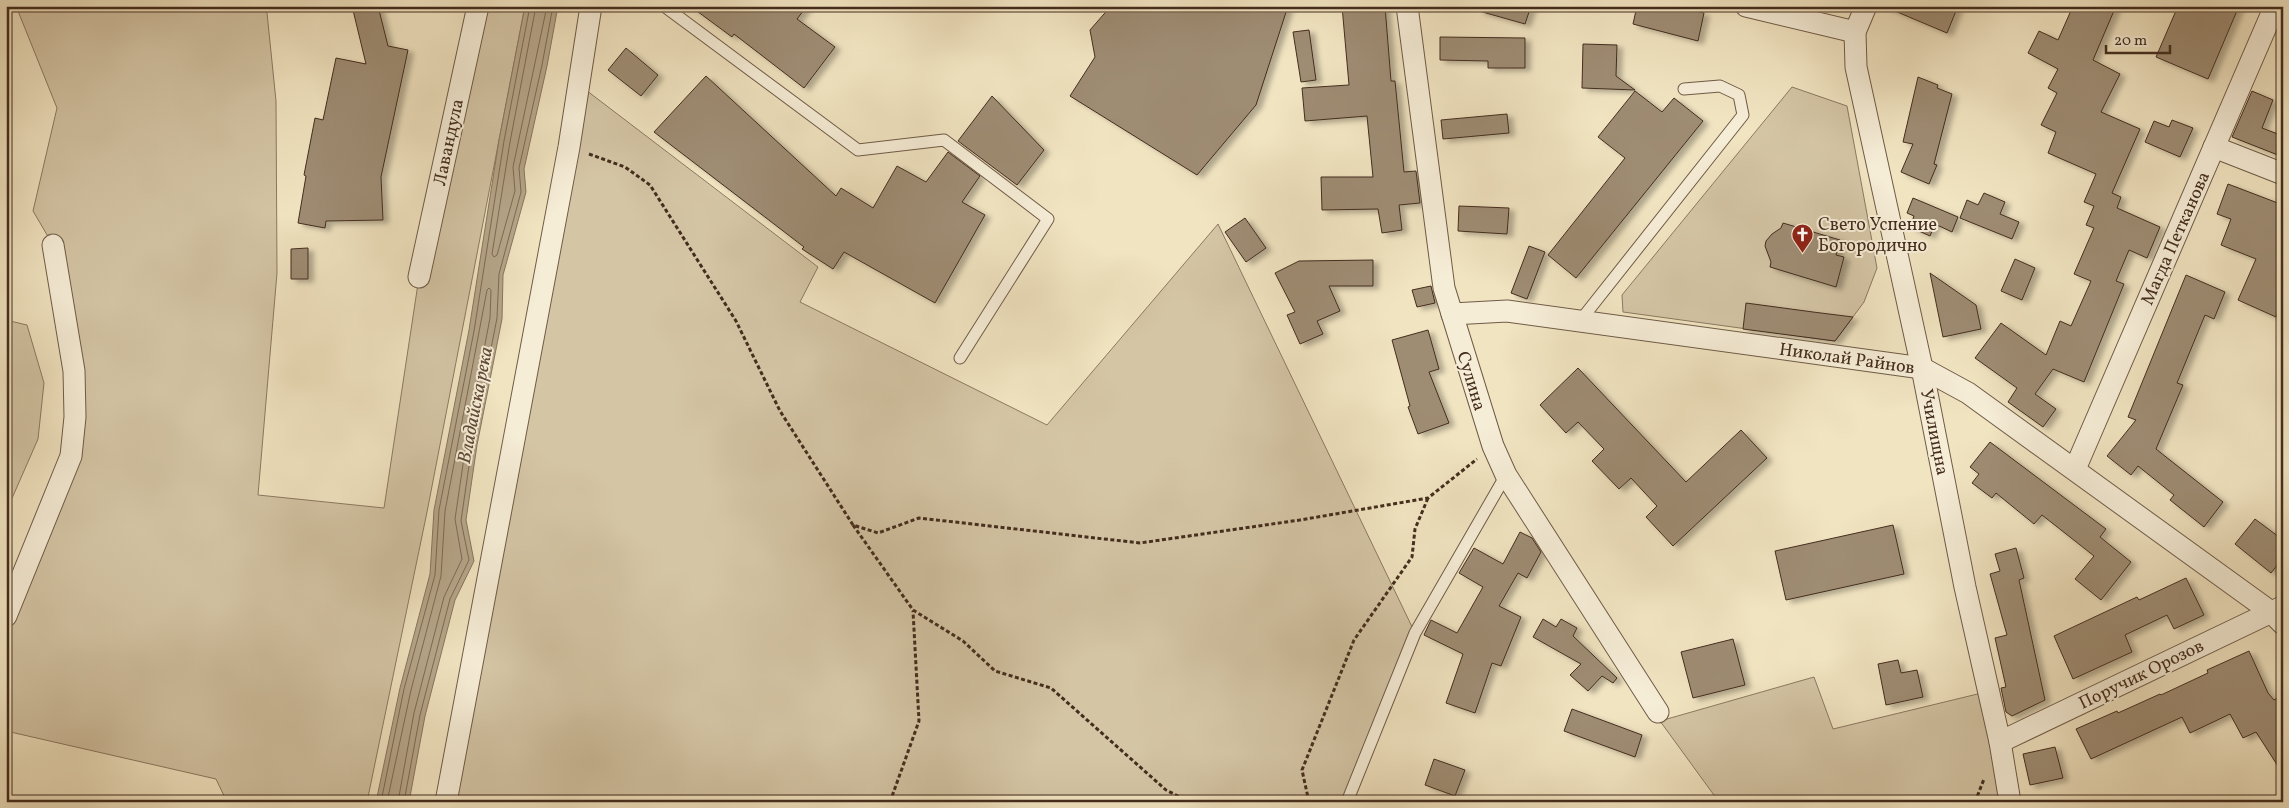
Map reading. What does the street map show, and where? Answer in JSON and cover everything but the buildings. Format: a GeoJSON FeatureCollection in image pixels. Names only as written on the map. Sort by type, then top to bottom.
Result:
{"type":"FeatureCollection","features":[{"type":"Feature","properties":{"kind":"street","name":"Лавандула"},"geometry":{"type":"LineString","coordinates":[[419,278],[478,6]]}},
{"type":"Feature","properties":{"kind":"street"},"geometry":{"type":"LineString","coordinates":[[446,802],[569,146],[591,6]]}},
{"type":"Feature","properties":{"kind":"street","name":"Сулина"},"geometry":{"type":"LineString","coordinates":[[1407,6],[1444,288],[1493,446],[1506,475],[1658,712]]}},
{"type":"Feature","properties":{"kind":"street"},"geometry":{"type":"LineString","coordinates":[[1746,6],[1856,32]]}},
{"type":"Feature","properties":{"kind":"street","name":"Училищна"},"geometry":{"type":"LineString","coordinates":[[1866,6],[1856,32],[1856,68],[1922,368],[1965,587],[2000,742],[2010,802]]}},
{"type":"Feature","properties":{"kind":"street","name":"Магда Петканова"},"geometry":{"type":"LineString","coordinates":[[2075,469],[2275,6]]}},
{"type":"Feature","properties":{"kind":"street"},"geometry":{"type":"LineString","coordinates":[[2214,148],[2283,174]]}},
{"type":"Feature","properties":{"kind":"street"},"geometry":{"type":"LineString","coordinates":[[6,616],[71,456],[75,417],[74,371],[53,245]]}},
{"type":"Feature","properties":{"kind":"street","name":"Николай Райнов"},"geometry":{"type":"LineString","coordinates":[[1452,314],[1507,311],[1922,368],[1968,393],[2279,614]]}},
{"type":"Feature","properties":{"kind":"street","name":"Поручик Орозов"},"geometry":{"type":"LineString","coordinates":[[2000,742],[2279,614]]}},
{"type":"Feature","properties":{"kind":"lane"},"geometry":{"type":"LineString","coordinates":[[664,6],[858,150],[944,140],[1048,219],[960,358]]}},
{"type":"Feature","properties":{"kind":"lane"},"geometry":{"type":"LineString","coordinates":[[1580,322],[1743,115],[1740,95],[1720,86],[1684,89]]}},
{"type":"Feature","properties":{"kind":"lane"},"geometry":{"type":"LineString","coordinates":[[1347,802],[1415,633],[1506,475]]}},
{"type":"Feature","properties":{"kind":"path"},"geometry":{"type":"LineString","coordinates":[[569,146],[625,167],[650,186],[736,321],[780,410],[853,525],[912,610],[963,641],[995,671],[1051,688],[1166,790],[1190,802]]}},
{"type":"Feature","properties":{"kind":"path"},"geometry":{"type":"LineString","coordinates":[[1309,802],[1302,770],[1354,640],[1412,557],[1415,529],[1428,498],[1493,446]]}},
{"type":"Feature","properties":{"kind":"path"},"geometry":{"type":"LineString","coordinates":[[853,525],[878,533],[919,518],[1140,543],[1300,520],[1428,498]]}},
{"type":"Feature","properties":{"kind":"path"},"geometry":{"type":"LineString","coordinates":[[890,802],[919,720],[912,610]]}},
{"type":"Feature","properties":{"kind":"shaded area"},"geometry":{"type":"Polygon","coordinates":[[[16,6],[261,6],[267,13],[276,101],[277,273],[258,495],[384,508],[419,277],[478,6],[525,6],[427,512],[367,802],[227,802],[216,779],[6,731],[6,616],[71,456],[53,245],[33,211],[57,108],[16,6]]]}},
{"type":"Feature","properties":{"kind":"shaded area"},"geometry":{"type":"Polygon","coordinates":[[[578,84],[818,267],[800,302],[1047,425],[1218,224],[1415,633],[1347,802],[446,802],[578,84]]]}},
{"type":"Feature","properties":{"kind":"shaded area"},"geometry":{"type":"Polygon","coordinates":[[[1792,87],[1847,106],[1877,268],[1864,302],[1835,341],[1623,312],[1622,295],[1792,87]]]}},
{"type":"Feature","properties":{"kind":"shaded area"},"geometry":{"type":"Polygon","coordinates":[[[6,320],[27,325],[44,383],[38,439],[6,512],[6,320]]]}},
{"type":"Feature","properties":{"kind":"shaded area"},"geometry":{"type":"Polygon","coordinates":[[[1814,677],[1833,729],[1990,691],[2010,802],[1719,802],[1660,721],[1814,677]]]}},
{"type":"Feature","properties":{"kind":"water","name":"Владайска река"},"geometry":{"type":"Polygon","coordinates":[[[525,6],[558,6],[524,169],[526,192],[503,275],[502,319],[477,445],[466,520],[474,561],[455,600],[425,716],[409,802],[376,802],[400,688],[430,574],[434,510],[469,330],[499,140],[525,6]]]}},
{"type":"Feature","properties":{"kind":"place","name":"Свето Успение Богородично"},"geometry":{"type":"Point","coordinates":[1802,253]}}]}
